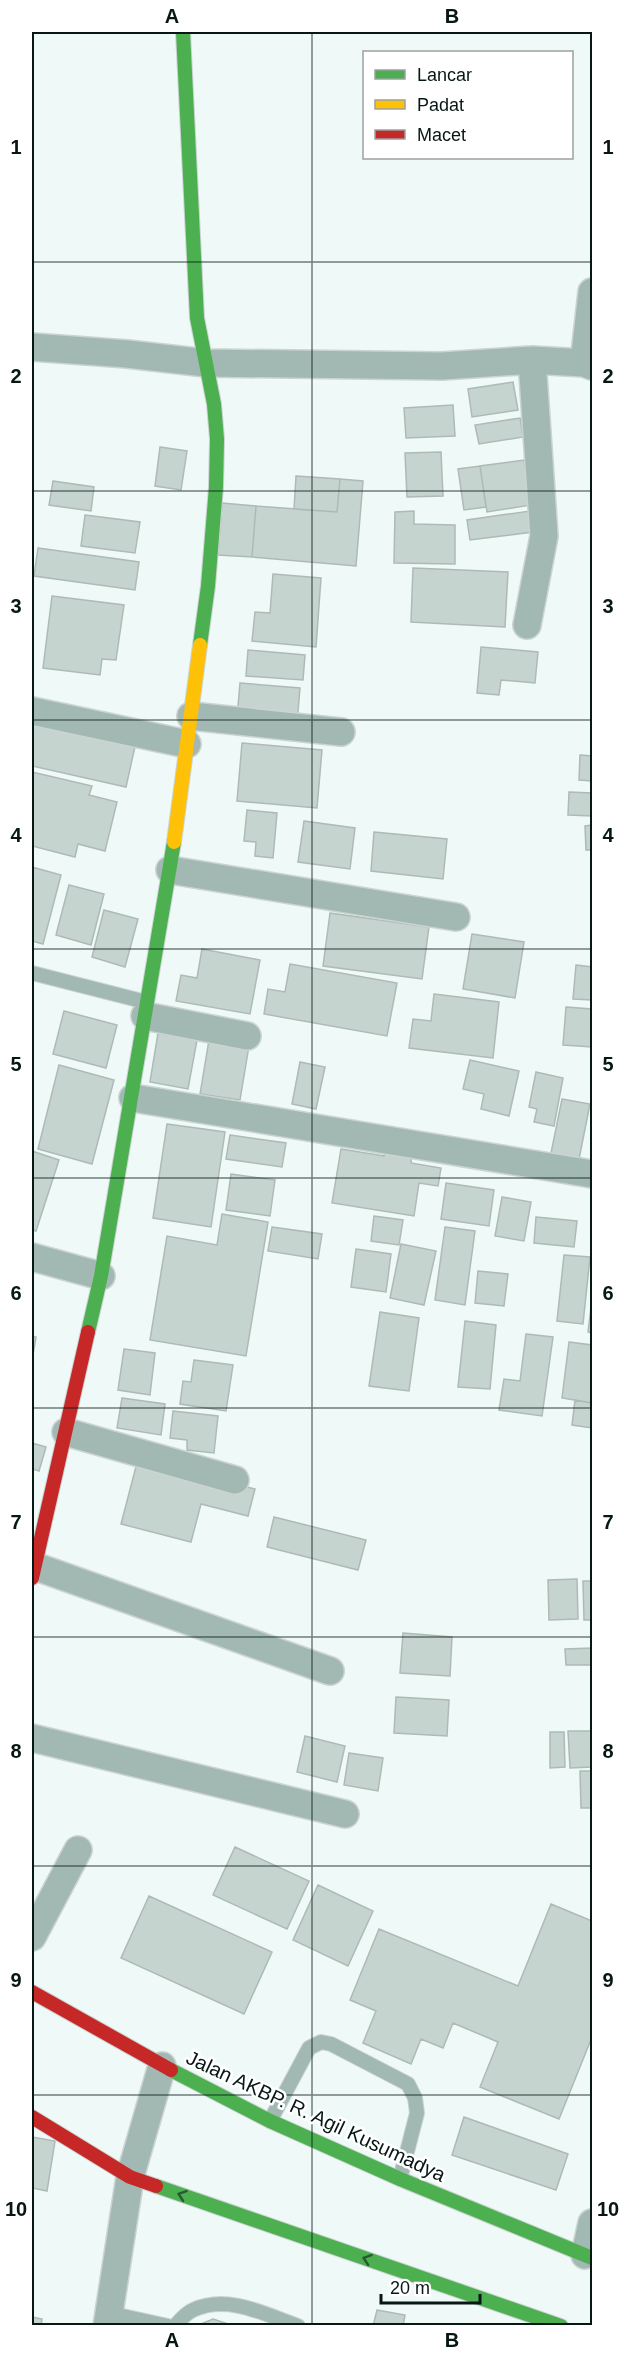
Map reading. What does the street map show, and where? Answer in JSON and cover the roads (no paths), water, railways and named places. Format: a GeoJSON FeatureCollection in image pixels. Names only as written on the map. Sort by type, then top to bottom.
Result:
{"type":"FeatureCollection","features":[{"type":"Feature","properties":{"kind":"street"},"geometry":{"type":"LineString","coordinates":[[183,32],[197,318],[214,404],[217,439],[216,487],[208,586],[170,870],[145,1009],[133,1098],[101,1276],[66,1432],[40,1572],[330,1671]]}},
{"type":"Feature","properties":{"kind":"street"},"geometry":{"type":"LineString","coordinates":[[32,347],[206,363],[442,366],[532,360],[588,365],[592,292]]}},
{"type":"Feature","properties":{"kind":"street"},"geometry":{"type":"LineString","coordinates":[[527,625],[544,536],[532,360]]}},
{"type":"Feature","properties":{"kind":"street"},"geometry":{"type":"LineString","coordinates":[[32,711],[187,744]]}},
{"type":"Feature","properties":{"kind":"street"},"geometry":{"type":"LineString","coordinates":[[190,716],[341,732]]}},
{"type":"Feature","properties":{"kind":"street"},"geometry":{"type":"LineString","coordinates":[[170,870],[456,917]]}},
{"type":"Feature","properties":{"kind":"street"},"geometry":{"type":"LineString","coordinates":[[145,1009],[247,1036]]}},
{"type":"Feature","properties":{"kind":"street"},"geometry":{"type":"LineString","coordinates":[[133,1098],[592,1174]]}},
{"type":"Feature","properties":{"kind":"street"},"geometry":{"type":"LineString","coordinates":[[32,1257],[101,1276]]}},
{"type":"Feature","properties":{"kind":"street"},"geometry":{"type":"LineString","coordinates":[[66,1432],[235,1480]]}},
{"type":"Feature","properties":{"kind":"street"},"geometry":{"type":"LineString","coordinates":[[32,1738],[345,1814]]}},
{"type":"Feature","properties":{"kind":"street"},"geometry":{"type":"LineString","coordinates":[[32,1937],[78,1850]]}},
{"type":"Feature","properties":{"kind":"street","name":"Jalan AKBP. R. Agil Kusumadya"},"geometry":{"type":"LineString","coordinates":[[32,1992],[162,2066],[270,2121],[400,2179],[589,2257]]}},
{"type":"Feature","properties":{"kind":"street"},"geometry":{"type":"LineString","coordinates":[[108,2319],[130,2177],[162,2066]]}},
{"type":"Feature","properties":{"kind":"street"},"geometry":{"type":"LineString","coordinates":[[32,2117],[130,2177],[561,2325]]}},
{"type":"Feature","properties":{"kind":"street"},"geometry":{"type":"LineString","coordinates":[[589,2257],[592,2223]]}},
{"type":"Feature","properties":{"kind":"lane"},"geometry":{"type":"LineString","coordinates":[[32,973],[145,1009]]}},
{"type":"Feature","properties":{"kind":"lane"},"geometry":{"type":"LineString","coordinates":[[270,2121],[309,2048],[321,2042],[331,2044],[408,2084],[412,2091],[417,2113],[400,2179]]}},
{"type":"Feature","properties":{"kind":"lane"},"geometry":{"type":"LineString","coordinates":[[175,2325],[191,2311],[214,2303],[234,2304],[298,2325]]}},
{"type":"Feature","properties":{"kind":"lane"},"geometry":{"type":"LineString","coordinates":[[108,2319],[168,2325]]}}]}
